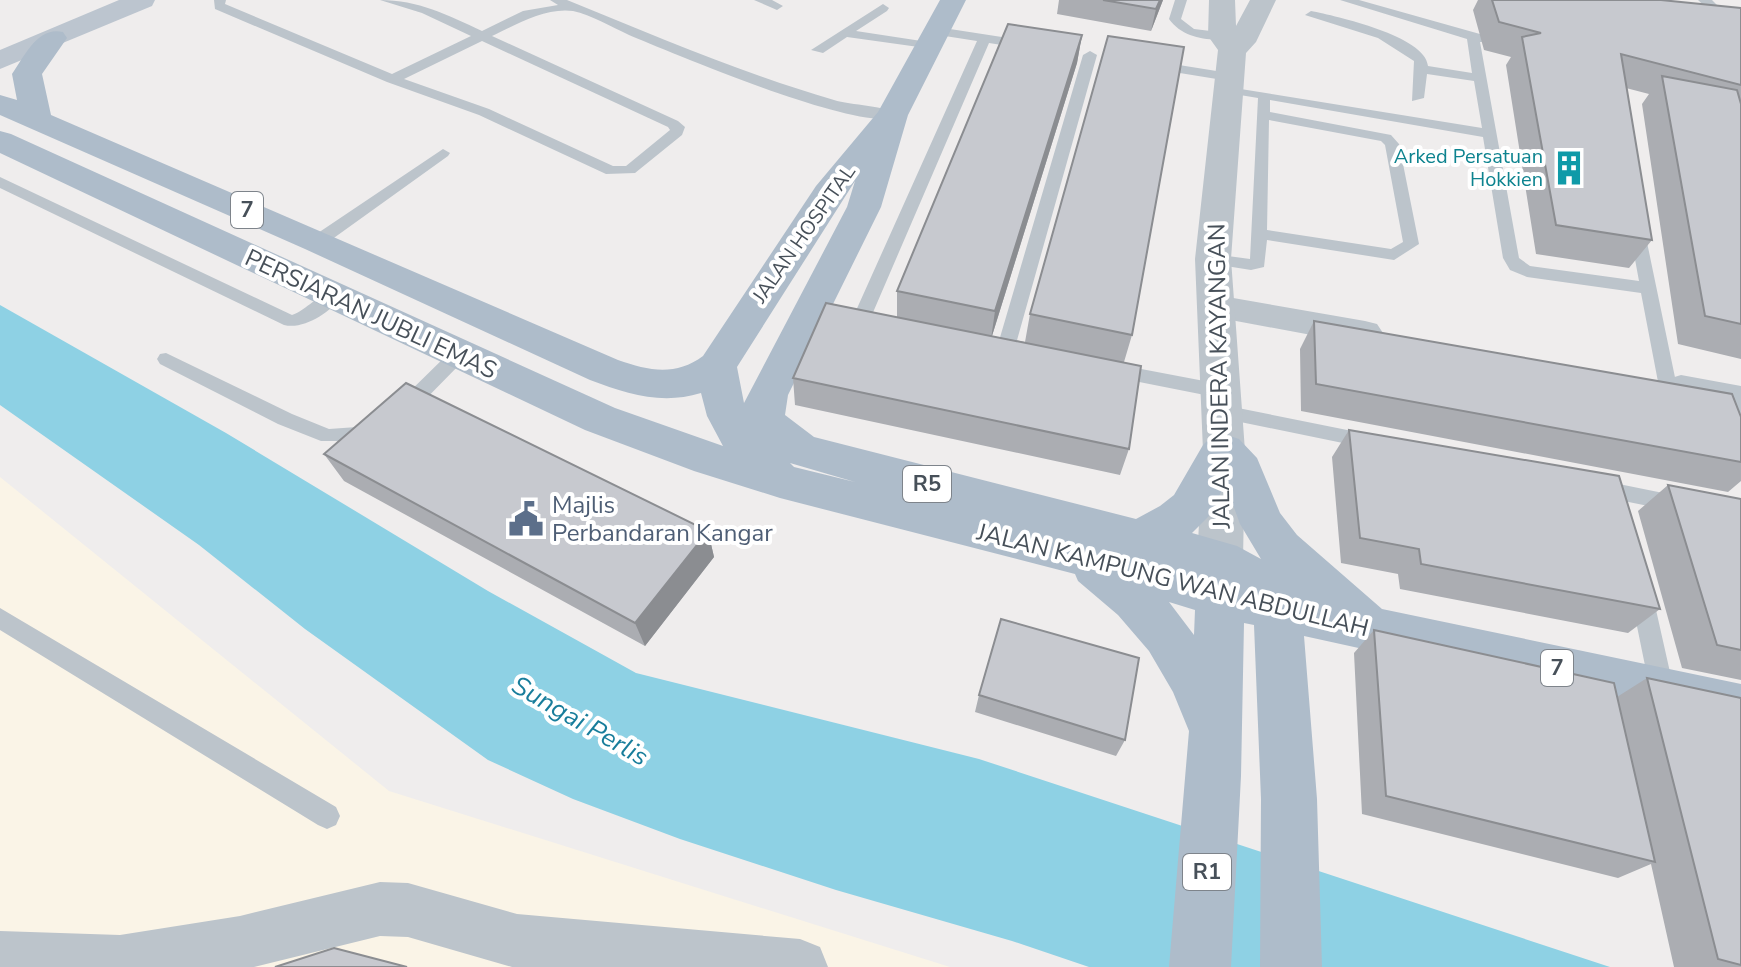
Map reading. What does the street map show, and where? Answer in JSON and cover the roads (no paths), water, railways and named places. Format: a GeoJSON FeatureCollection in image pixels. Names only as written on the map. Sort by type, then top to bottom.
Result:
{"type":"FeatureCollection","features":[{"type":"Feature","properties":{"kind":"main road"},"geometry":{"type":"LineString","coordinates":[[0,60],[142,0]]}},
{"type":"Feature","properties":{"kind":"main road","name":"JALAN HOSPITAL"},"geometry":{"type":"LineString","coordinates":[[717,366],[828,193],[892,115],[953,0]]}},
{"type":"Feature","properties":{"kind":"main road"},"geometry":{"type":"LineString","coordinates":[[1672,6],[1720,7]]}},
{"type":"Feature","properties":{"kind":"main road"},"geometry":{"type":"LineString","coordinates":[[0,51],[53,38]]}},
{"type":"Feature","properties":{"kind":"main road"},"geometry":{"type":"LineString","coordinates":[[37,120],[27,74],[53,38]]}},
{"type":"Feature","properties":{"kind":"main road","name":"PERSIARAN JUBLI EMAS"},"geometry":{"type":"LineString","coordinates":[[0,104],[318,241],[604,370],[645,383],[667,386],[696,381],[717,366]]}},
{"type":"Feature","properties":{"kind":"main road","name":"R5"},"geometry":{"type":"LineString","coordinates":[[892,115],[864,207],[844,322],[773,382],[764,408],[771,428],[803,451],[1136,539]]}},
{"type":"Feature","properties":{"kind":"main road","name":"PERSIARAN JUBLI EMAS"},"geometry":{"type":"LineString","coordinates":[[0,141],[600,419],[765,476]]}},
{"type":"Feature","properties":{"kind":"main road"},"geometry":{"type":"LineString","coordinates":[[458,355],[493,320]]}},
{"type":"Feature","properties":{"kind":"main road"},"geometry":{"type":"LineString","coordinates":[[717,366],[718,387],[727,413],[740,442],[765,476]]}},
{"type":"Feature","properties":{"kind":"main road"},"geometry":{"type":"LineString","coordinates":[[659,441],[708,424],[773,382]]}},
{"type":"Feature","properties":{"kind":"main road"},"geometry":{"type":"LineString","coordinates":[[1136,539],[1175,522],[1194,503],[1222,418]]}},
{"type":"Feature","properties":{"kind":"main road"},"geometry":{"type":"LineString","coordinates":[[1222,418],[1255,509],[1281,549],[1372,630]]}},
{"type":"Feature","properties":{"kind":"main road","name":"JALAN KAMPUNG WAN ABDULLAH"},"geometry":{"type":"LineString","coordinates":[[765,476],[1077,555],[1221,579],[1278,610],[1741,708]]}},
{"type":"Feature","properties":{"kind":"main road"},"geometry":{"type":"LineString","coordinates":[[1136,539],[1221,579]]}},
{"type":"Feature","properties":{"kind":"main road"},"geometry":{"type":"LineString","coordinates":[[1077,555],[1123,587],[1163,628],[1194,678],[1214,755]]}},
{"type":"Feature","properties":{"kind":"main road","name":"R1"},"geometry":{"type":"LineString","coordinates":[[1200,967],[1214,755],[1221,579]]}},
{"type":"Feature","properties":{"kind":"main road"},"geometry":{"type":"LineString","coordinates":[[1278,610],[1289,799],[1291,967]]}},
{"type":"Feature","properties":{"kind":"street","name":"JALAN INDERA KAYANGAN"},"geometry":{"type":"LineString","coordinates":[[1221,579],[1222,418],[1213,259],[1227,63],[1222,0]]}},
{"type":"Feature","properties":{"kind":"street"},"geometry":{"type":"LineString","coordinates":[[1227,63],[1242,42],[1263,0]]}},
{"type":"Feature","properties":{"kind":"street"},"geometry":{"type":"LineString","coordinates":[[1216,307],[1403,340]]}},
{"type":"Feature","properties":{"kind":"street"},"geometry":{"type":"LineString","coordinates":[[1652,384],[1722,405]]}},
{"type":"Feature","properties":{"kind":"street"},"geometry":{"type":"LineString","coordinates":[[0,959],[120,963],[233,955],[380,909],[408,910],[512,954],[774,966]]}},
{"type":"Feature","properties":{"kind":"lane"},"geometry":{"type":"LineString","coordinates":[[220,0],[219,6],[392,79],[484,112],[611,171],[630,170],[677,132],[678,127],[673,124],[483,35],[426,10],[386,0]]}},
{"type":"Feature","properties":{"kind":"lane"},"geometry":{"type":"LineString","coordinates":[[527,14],[538,0]]}},
{"type":"Feature","properties":{"kind":"lane"},"geometry":{"type":"LineString","coordinates":[[556,0],[753,81],[851,110],[892,115]]}},
{"type":"Feature","properties":{"kind":"lane"},"geometry":{"type":"LineString","coordinates":[[760,0],[777,6]]}},
{"type":"Feature","properties":{"kind":"lane"},"geometry":{"type":"LineString","coordinates":[[1181,0],[1175,19],[1178,24],[1263,95],[1491,134]]}},
{"type":"Feature","properties":{"kind":"lane"},"geometry":{"type":"LineString","coordinates":[[1346,0],[1477,38],[1511,258],[1516,266],[1527,271],[1647,288]]}},
{"type":"Feature","properties":{"kind":"lane"},"geometry":{"type":"LineString","coordinates":[[392,79],[527,14],[573,7]]}},
{"type":"Feature","properties":{"kind":"lane"},"geometry":{"type":"LineString","coordinates":[[818,50],[883,8]]}},
{"type":"Feature","properties":{"kind":"lane"},"geometry":{"type":"LineString","coordinates":[[1311,15],[1356,24],[1388,37],[1421,60],[1417,98]]}},
{"type":"Feature","properties":{"kind":"lane"},"geometry":{"type":"LineString","coordinates":[[845,33],[985,38],[1045,48]]}},
{"type":"Feature","properties":{"kind":"lane"},"geometry":{"type":"LineString","coordinates":[[844,322],[985,38]]}},
{"type":"Feature","properties":{"kind":"lane"},"geometry":{"type":"LineString","coordinates":[[1006,351],[1090,55]]}},
{"type":"Feature","properties":{"kind":"lane"},"geometry":{"type":"LineString","coordinates":[[1136,62],[1227,63]]}},
{"type":"Feature","properties":{"kind":"lane"},"geometry":{"type":"LineString","coordinates":[[1421,69],[1482,78]]}},
{"type":"Feature","properties":{"kind":"lane"},"geometry":{"type":"LineString","coordinates":[[1213,259],[1251,265],[1258,263],[1263,95]]}},
{"type":"Feature","properties":{"kind":"lane"},"geometry":{"type":"LineString","coordinates":[[1261,234],[1394,255],[1411,244],[1392,144],[1386,138],[1263,115]]}},
{"type":"Feature","properties":{"kind":"lane"},"geometry":{"type":"LineString","coordinates":[[318,241],[443,153]]}},
{"type":"Feature","properties":{"kind":"lane"},"geometry":{"type":"LineString","coordinates":[[0,182],[290,321],[306,317],[333,297]]}},
{"type":"Feature","properties":{"kind":"lane"},"geometry":{"type":"LineString","coordinates":[[1634,210],[1647,288],[1652,384]]}},
{"type":"Feature","properties":{"kind":"lane"},"geometry":{"type":"LineString","coordinates":[[166,359],[285,419],[328,436],[358,434],[392,420],[458,355]]}},
{"type":"Feature","properties":{"kind":"lane"},"geometry":{"type":"LineString","coordinates":[[1097,368],[1222,418],[1391,446]]}},
{"type":"Feature","properties":{"kind":"lane"},"geometry":{"type":"LineString","coordinates":[[1574,483],[1695,507]]}},
{"type":"Feature","properties":{"kind":"lane"},"geometry":{"type":"LineString","coordinates":[[1619,492],[1626,522]]}},
{"type":"Feature","properties":{"kind":"lane"},"geometry":{"type":"LineString","coordinates":[[1636,568],[1662,690]]}},
{"type":"Feature","properties":{"kind":"lane"},"geometry":{"type":"LineString","coordinates":[[0,618],[327,816]]}},
{"type":"Feature","properties":{"kind":"water","name":"Sungai Perlis"},"geometry":{"type":"Polygon","coordinates":[[[0,305],[226,433],[488,591],[636,673],[979,759],[1610,967],[1089,967],[1012,941],[836,890],[680,839],[573,799],[488,760],[305,629],[199,545],[0,405],[0,305]]]}},
{"type":"Feature","properties":{"kind":"place","name":"Arked Persatuan Hokkien"},"geometry":{"type":"Point","coordinates":[1569,168]}},
{"type":"Feature","properties":{"kind":"place","name":"Majlis Perbandaran Kangar"},"geometry":{"type":"Point","coordinates":[526,519]}}]}
